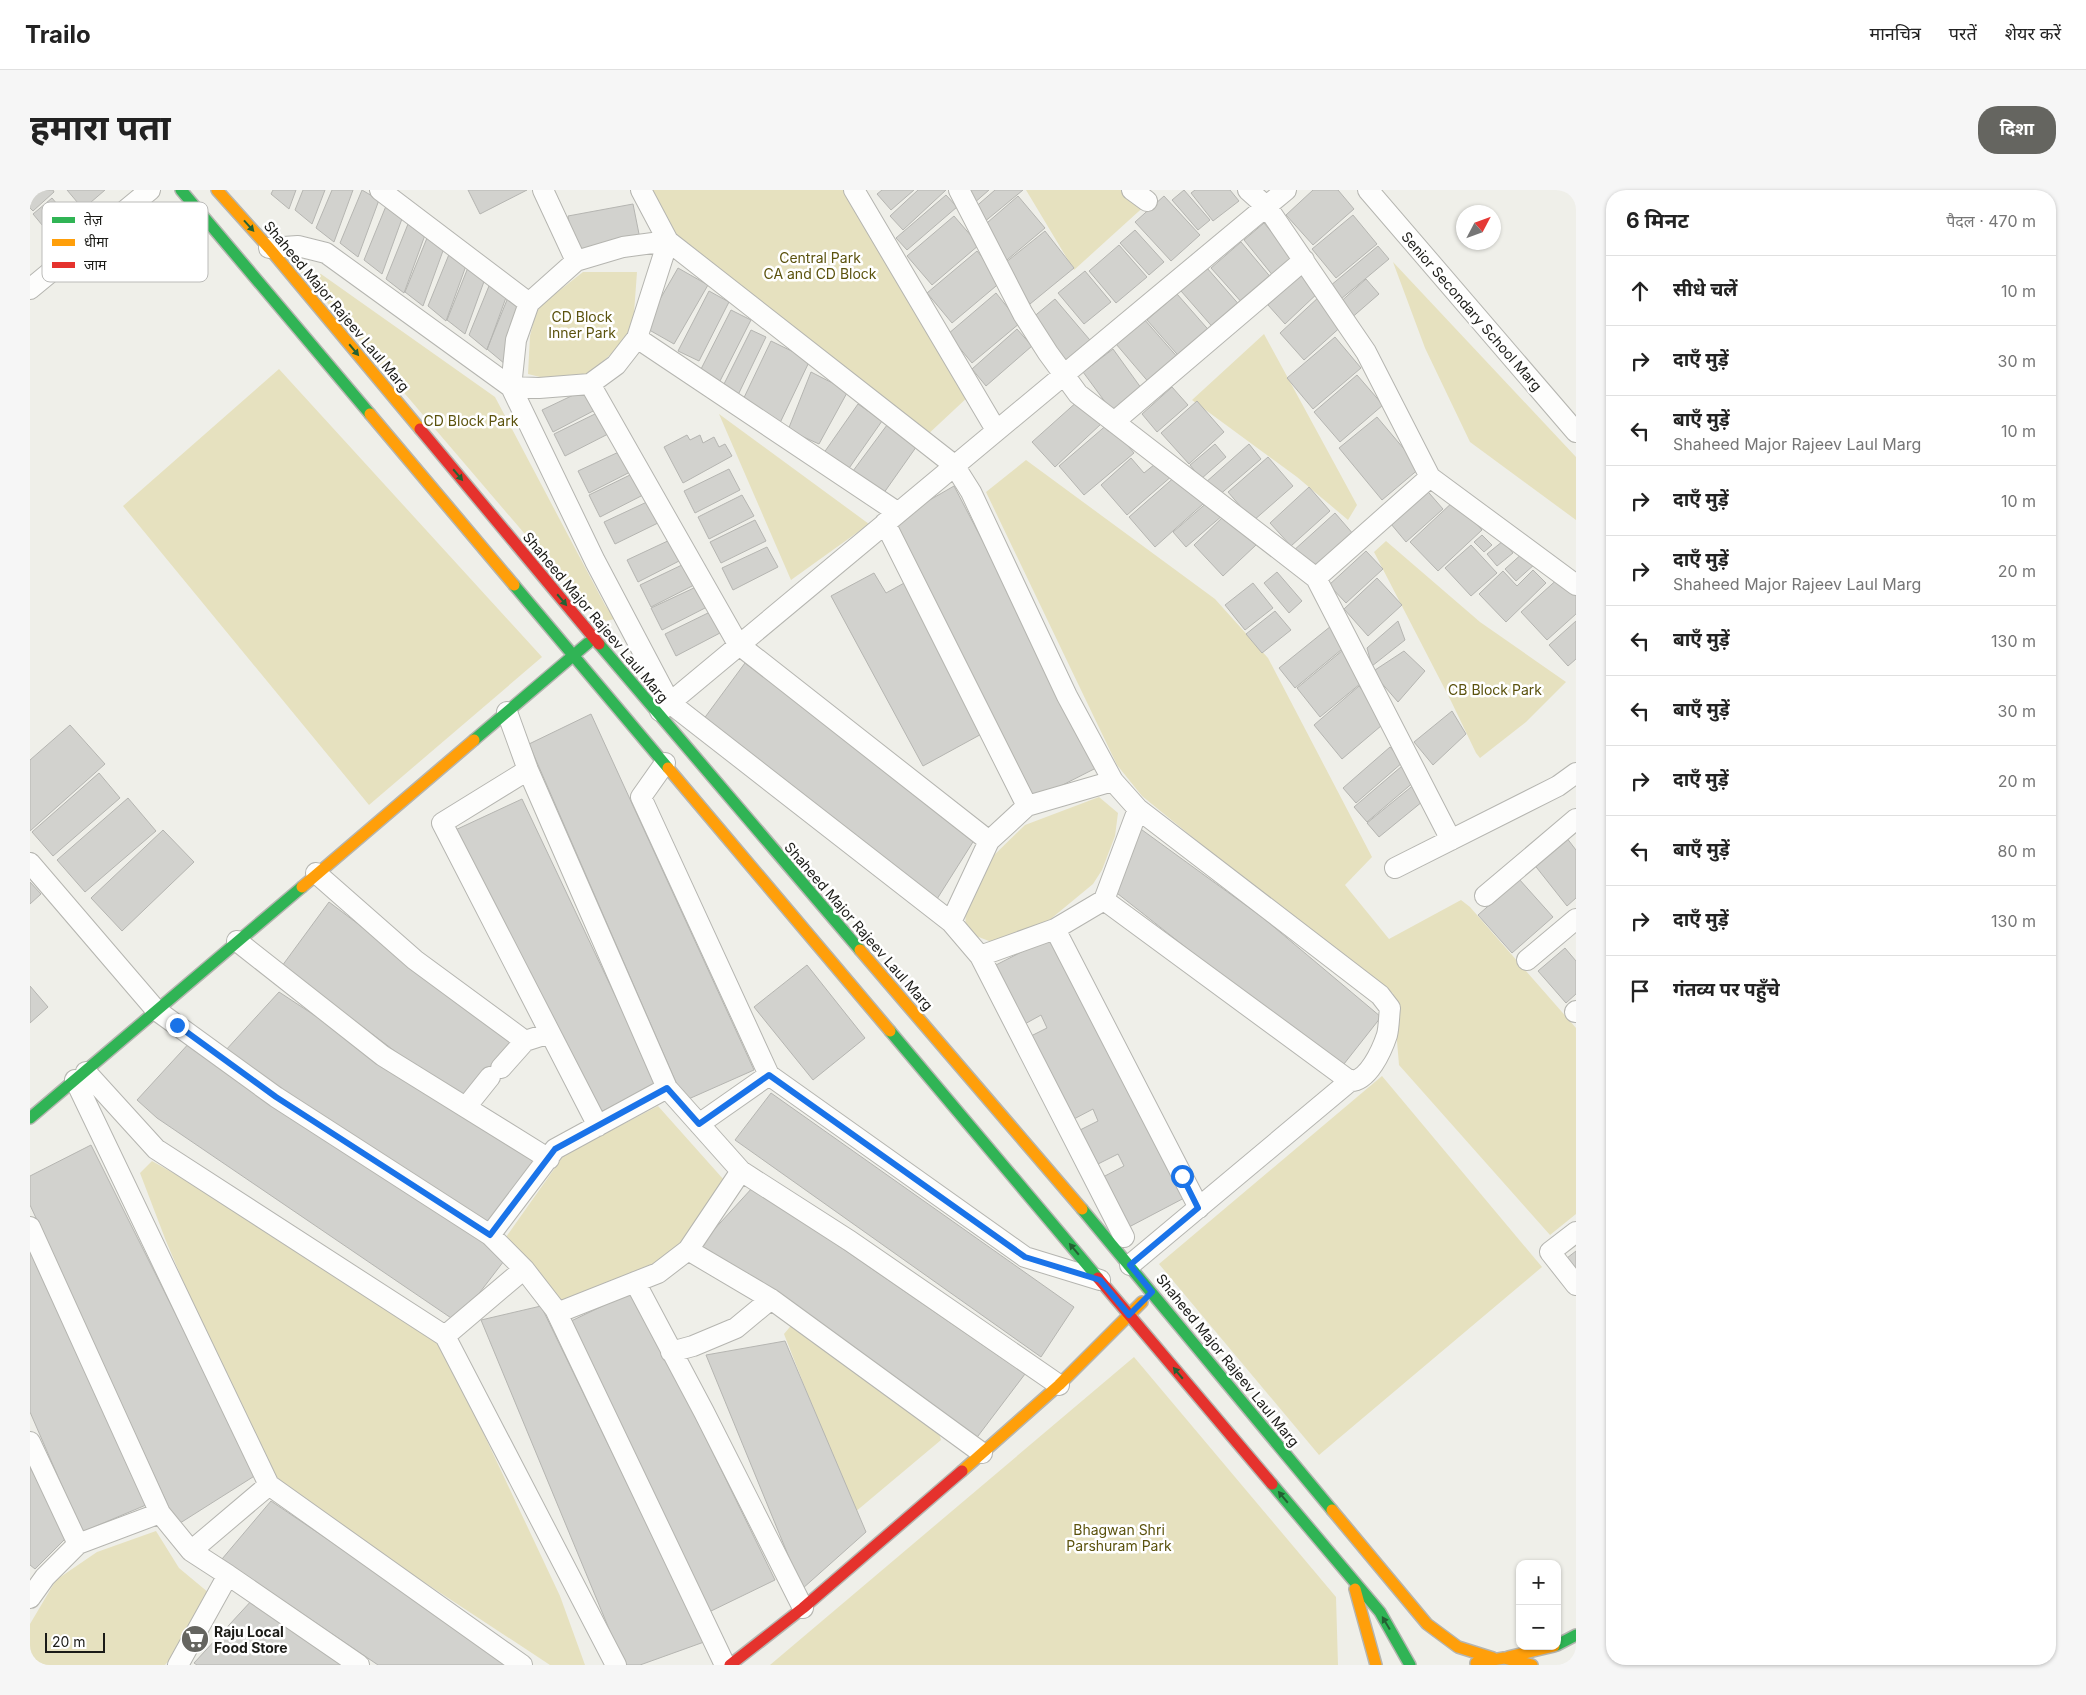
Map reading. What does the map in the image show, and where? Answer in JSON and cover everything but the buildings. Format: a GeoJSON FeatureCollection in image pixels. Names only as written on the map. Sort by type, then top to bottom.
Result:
{"type":"FeatureCollection","features":[{"type":"Feature","properties":{"kind":"street"},"geometry":{"type":"LineString","coordinates":[[135,202],[150,190]]}},
{"type":"Feature","properties":{"kind":"street"},"geometry":{"type":"LineString","coordinates":[[181,190],[191,202]]}},
{"type":"Feature","properties":{"kind":"street","name":"Shaheed Major Rajeev Laul Marg"},"geometry":{"type":"LineString","coordinates":[[217,190],[269,248],[594,638],[663,708],[1130,1265],[1427,1624],[1458,1647],[1532,1665]]}},
{"type":"Feature","properties":{"kind":"street"},"geometry":{"type":"LineString","coordinates":[[380,190],[529,304]]}},
{"type":"Feature","properties":{"kind":"street"},"geometry":{"type":"LineString","coordinates":[[543,190],[576,261]]}},
{"type":"Feature","properties":{"kind":"street"},"geometry":{"type":"LineString","coordinates":[[641,190],[668,241],[954,465],[972,492],[1067,696],[1113,781],[1138,809],[1380,995],[1390,1008],[1387,1035],[1371,1070],[1354,1082],[1350,1081],[1104,900]]}},
{"type":"Feature","properties":{"kind":"street"},"geometry":{"type":"LineString","coordinates":[[854,190],[996,430]]}},
{"type":"Feature","properties":{"kind":"street"},"geometry":{"type":"LineString","coordinates":[[959,190],[1023,314],[1078,394],[1316,578],[1450,840]]}},
{"type":"Feature","properties":{"kind":"street"},"geometry":{"type":"LineString","coordinates":[[1248,190],[1267,207],[1366,352],[1430,477],[1576,585]]}},
{"type":"Feature","properties":{"kind":"street"},"geometry":{"type":"LineString","coordinates":[[638,731],[738,644],[1286,190]]}},
{"type":"Feature","properties":{"kind":"street","name":"Senior Secondary School Marg"},"geometry":{"type":"LineString","coordinates":[[1368,190],[1576,432]]}},
{"type":"Feature","properties":{"kind":"street"},"geometry":{"type":"LineString","coordinates":[[208,222],[1380,1612],[1410,1665]]}},
{"type":"Feature","properties":{"kind":"street"},"geometry":{"type":"LineString","coordinates":[[511,386],[516,340],[529,304],[576,261],[623,247],[668,241]]}},
{"type":"Feature","properties":{"kind":"street"},"geometry":{"type":"LineString","coordinates":[[511,386],[539,388],[590,384],[616,365],[637,338],[668,241]]}},
{"type":"Feature","properties":{"kind":"street"},"geometry":{"type":"LineString","coordinates":[[269,248],[298,246],[326,253],[511,386],[595,560],[663,708],[951,922],[980,956],[1124,1236]]}},
{"type":"Feature","properties":{"kind":"street"},"geometry":{"type":"LineString","coordinates":[[1114,422],[1304,260]]}},
{"type":"Feature","properties":{"kind":"street"},"geometry":{"type":"LineString","coordinates":[[30,288],[42,278]]}},
{"type":"Feature","properties":{"kind":"street"},"geometry":{"type":"LineString","coordinates":[[637,338],[891,517],[1027,806]]}},
{"type":"Feature","properties":{"kind":"street"},"geometry":{"type":"LineString","coordinates":[[590,384],[738,644],[989,841]]}},
{"type":"Feature","properties":{"kind":"street"},"geometry":{"type":"LineString","coordinates":[[1316,578],[1430,477]]}},
{"type":"Feature","properties":{"kind":"street"},"geometry":{"type":"LineString","coordinates":[[30,1118],[594,638]]}},
{"type":"Feature","properties":{"kind":"street"},"geometry":{"type":"LineString","coordinates":[[507,712],[528,770],[667,1088],[741,1171],[850,1241],[1059,1385]]}},
{"type":"Feature","properties":{"kind":"street"},"geometry":{"type":"LineString","coordinates":[[665,763],[641,797],[769,1075],[1025,1257],[1100,1280]]}},
{"type":"Feature","properties":{"kind":"street"},"geometry":{"type":"LineString","coordinates":[[528,770],[442,823],[598,1126]]}},
{"type":"Feature","properties":{"kind":"street"},"geometry":{"type":"LineString","coordinates":[[1395,868],[1558,786],[1576,773]]}},
{"type":"Feature","properties":{"kind":"street"},"geometry":{"type":"LineString","coordinates":[[951,922],[989,841],[1027,806],[1113,781]]}},
{"type":"Feature","properties":{"kind":"street"},"geometry":{"type":"LineString","coordinates":[[980,956],[1055,929],[1104,900],[1138,809]]}},
{"type":"Feature","properties":{"kind":"street"},"geometry":{"type":"LineString","coordinates":[[1485,896],[1576,819]]}},
{"type":"Feature","properties":{"kind":"street"},"geometry":{"type":"LineString","coordinates":[[30,863],[156,1010],[276,1097],[490,1235],[524,1269],[557,1313],[725,1665]]}},
{"type":"Feature","properties":{"kind":"street"},"geometry":{"type":"LineString","coordinates":[[316,873],[415,960],[525,1041]]}},
{"type":"Feature","properties":{"kind":"street"},"geometry":{"type":"LineString","coordinates":[[1527,960],[1576,919]]}},
{"type":"Feature","properties":{"kind":"street"},"geometry":{"type":"LineString","coordinates":[[1055,929],[1198,1208]]}},
{"type":"Feature","properties":{"kind":"street"},"geometry":{"type":"LineString","coordinates":[[238,940],[383,1056],[549,1160]]}},
{"type":"Feature","properties":{"kind":"street"},"geometry":{"type":"LineString","coordinates":[[466,1108],[525,1041],[550,1033]]}},
{"type":"Feature","properties":{"kind":"street"},"geometry":{"type":"LineString","coordinates":[[699,1124],[769,1075]]}},
{"type":"Feature","properties":{"kind":"street"},"geometry":{"type":"LineString","coordinates":[[80,1076],[156,1149],[445,1336],[616,1665]]}},
{"type":"Feature","properties":{"kind":"street"},"geometry":{"type":"LineString","coordinates":[[80,1076],[269,1485],[522,1665]]}},
{"type":"Feature","properties":{"kind":"street"},"geometry":{"type":"LineString","coordinates":[[1130,1265],[1350,1081]]}},
{"type":"Feature","properties":{"kind":"street"},"geometry":{"type":"LineString","coordinates":[[490,1235],[549,1160],[555,1149],[667,1088]]}},
{"type":"Feature","properties":{"kind":"street"},"geometry":{"type":"LineString","coordinates":[[557,1313],[658,1273],[688,1250],[741,1171]]}},
{"type":"Feature","properties":{"kind":"street"},"geometry":{"type":"LineString","coordinates":[[30,1227],[160,1513],[191,1551],[359,1665]]}},
{"type":"Feature","properties":{"kind":"street"},"geometry":{"type":"LineString","coordinates":[[1576,1232],[1550,1252],[1576,1285]]}},
{"type":"Feature","properties":{"kind":"street"},"geometry":{"type":"LineString","coordinates":[[688,1250],[771,1299],[982,1453]]}},
{"type":"Feature","properties":{"kind":"street"},"geometry":{"type":"LineString","coordinates":[[445,1336],[524,1269]]}},
{"type":"Feature","properties":{"kind":"street"},"geometry":{"type":"LineString","coordinates":[[635,1282],[803,1608]]}},
{"type":"Feature","properties":{"kind":"street"},"geometry":{"type":"LineString","coordinates":[[730,1665],[803,1608],[1059,1385],[1152,1292]]}},
{"type":"Feature","properties":{"kind":"street"},"geometry":{"type":"LineString","coordinates":[[671,1352],[693,1346],[736,1328],[771,1299]]}},
{"type":"Feature","properties":{"kind":"street"},"geometry":{"type":"LineString","coordinates":[[30,1442],[78,1544]]}},
{"type":"Feature","properties":{"kind":"street"},"geometry":{"type":"LineString","coordinates":[[191,1551],[269,1485]]}},
{"type":"Feature","properties":{"kind":"street"},"geometry":{"type":"LineString","coordinates":[[30,1598],[38,1571],[78,1544],[160,1513]]}},
{"type":"Feature","properties":{"kind":"street"},"geometry":{"type":"LineString","coordinates":[[181,1664],[228,1575]]}},
{"type":"Feature","properties":{"kind":"street"},"geometry":{"type":"LineString","coordinates":[[1353,1580],[1376,1665]]}},
{"type":"Feature","properties":{"kind":"street"},"geometry":{"type":"LineString","coordinates":[[1561,1642],[1576,1635]]}},
{"type":"Feature","properties":{"kind":"street"},"geometry":{"type":"LineString","coordinates":[[1470,1665],[1534,1650]]}},
{"type":"Feature","properties":{"kind":"green space","name":"Central Park CA and CD Block"},"geometry":{"type":"Polygon","coordinates":[[[638,190],[866,190],[970,395],[924,438],[665,243],[638,190]]]}},
{"type":"Feature","properties":{"kind":"green space"},"geometry":{"type":"Polygon","coordinates":[[[1026,190],[1136,190],[1149,202],[1074,270],[1026,190]]]}},
{"type":"Feature","properties":{"kind":"green space"},"geometry":{"type":"Polygon","coordinates":[[[1393,262],[1576,457],[1576,520],[1470,442],[1425,348],[1393,262]]]}},
{"type":"Feature","properties":{"kind":"green space","name":"CD Block Park"},"geometry":{"type":"Polygon","coordinates":[[[300,271],[321,274],[495,397],[605,605],[615,619],[600,622],[300,271]]]}},
{"type":"Feature","properties":{"kind":"green space","name":"CD Block Inner Park"},"geometry":{"type":"Polygon","coordinates":[[[583,272],[637,272],[634,313],[629,338],[589,374],[548,379],[528,374],[530,336],[537,308],[583,272]]]}},
{"type":"Feature","properties":{"kind":"green space"},"geometry":{"type":"Polygon","coordinates":[[[1264,334],[1357,505],[1348,520],[1297,477],[1192,400],[1264,334]]]}},
{"type":"Feature","properties":{"kind":"green space"},"geometry":{"type":"Polygon","coordinates":[[[279,369],[542,657],[369,805],[123,506],[279,369]]]}},
{"type":"Feature","properties":{"kind":"green space"},"geometry":{"type":"Polygon","coordinates":[[[719,414],[869,524],[791,580],[719,414]]]}},
{"type":"Feature","properties":{"kind":"green space"},"geometry":{"type":"Polygon","coordinates":[[[1026,460],[1215,599],[1268,658],[1372,857],[1345,885],[1389,939],[1461,900],[1470,907],[1576,1028],[1576,1214],[1550,1235],[1399,1065],[1393,993],[1375,986],[1142,796],[1117,765],[986,492],[1026,460]]]}},
{"type":"Feature","properties":{"kind":"green space","name":"CB Block Park"},"geometry":{"type":"Polygon","coordinates":[[[1386,541],[1480,622],[1566,682],[1526,722],[1480,758],[1374,552],[1386,541]]]}},
{"type":"Feature","properties":{"kind":"green space"},"geometry":{"type":"Polygon","coordinates":[[[1099,797],[1118,813],[1115,836],[1102,870],[1093,884],[1024,941],[994,943],[966,932],[965,907],[989,860],[1025,825],[1099,797]]]}},
{"type":"Feature","properties":{"kind":"green space"},"geometry":{"type":"Polygon","coordinates":[[[1382,1076],[1542,1267],[1319,1455],[1159,1264],[1382,1076]]]}},
{"type":"Feature","properties":{"kind":"green space"},"geometry":{"type":"Polygon","coordinates":[[[658,1106],[724,1180],[682,1243],[653,1269],[561,1301],[534,1267],[506,1237],[564,1155],[658,1106]]]}},
{"type":"Feature","properties":{"kind":"green space"},"geometry":{"type":"Polygon","coordinates":[[[152,1161],[225,1202],[442,1345],[560,1596],[585,1665],[550,1665],[275,1484],[222,1373],[166,1241],[140,1173],[152,1161]]]}},
{"type":"Feature","properties":{"kind":"green space"},"geometry":{"type":"Polygon","coordinates":[[[794,1322],[939,1433],[941,1440],[854,1513],[784,1334],[794,1322]]]}},
{"type":"Feature","properties":{"kind":"green space","name":"Bhagwan Shri Parshuram Park"},"geometry":{"type":"Polygon","coordinates":[[[1134,1357],[1336,1597],[1338,1665],[770,1665],[1134,1357]]]}},
{"type":"Feature","properties":{"kind":"green space"},"geometry":{"type":"Polygon","coordinates":[[[156,1531],[179,1568],[209,1593],[173,1656],[165,1665],[30,1665],[30,1624],[56,1580],[97,1552],[156,1531]]]}},
{"type":"Feature","properties":{"kind":"traffic: fast"},"geometry":{"type":"LineString","coordinates":[[181,190],[191,202]]}},
{"type":"Feature","properties":{"kind":"traffic: fast"},"geometry":{"type":"LineString","coordinates":[[208,222],[370,414]]}},
{"type":"Feature","properties":{"kind":"traffic: fast"},"geometry":{"type":"LineString","coordinates":[[514,585],[668,768]]}},
{"type":"Feature","properties":{"kind":"traffic: fast"},"geometry":{"type":"LineString","coordinates":[[474,740],[588,643]]}},
{"type":"Feature","properties":{"kind":"traffic: fast"},"geometry":{"type":"LineString","coordinates":[[599,644],[860,950]]}},
{"type":"Feature","properties":{"kind":"traffic: fast"},"geometry":{"type":"LineString","coordinates":[[30,1118],[302,887]]}},
{"type":"Feature","properties":{"kind":"traffic: fast"},"geometry":{"type":"LineString","coordinates":[[890,1031],[1098,1278]]}},
{"type":"Feature","properties":{"kind":"traffic: fast"},"geometry":{"type":"LineString","coordinates":[[1082,1209],[1332,1510]]}},
{"type":"Feature","properties":{"kind":"traffic: fast"},"geometry":{"type":"LineString","coordinates":[[1272,1484],[1380,1612],[1410,1665]]}},
{"type":"Feature","properties":{"kind":"traffic: fast"},"geometry":{"type":"LineString","coordinates":[[1561,1643],[1576,1635]]}},
{"type":"Feature","properties":{"kind":"traffic: slow"},"geometry":{"type":"LineString","coordinates":[[217,190],[269,248],[420,429]]}},
{"type":"Feature","properties":{"kind":"traffic: slow"},"geometry":{"type":"LineString","coordinates":[[370,414],[514,585]]}},
{"type":"Feature","properties":{"kind":"traffic: slow"},"geometry":{"type":"LineString","coordinates":[[302,887],[474,740]]}},
{"type":"Feature","properties":{"kind":"traffic: slow"},"geometry":{"type":"LineString","coordinates":[[668,768],[890,1031]]}},
{"type":"Feature","properties":{"kind":"traffic: slow"},"geometry":{"type":"LineString","coordinates":[[860,950],[1082,1209]]}},
{"type":"Feature","properties":{"kind":"traffic: slow"},"geometry":{"type":"LineString","coordinates":[[962,1471],[1059,1385],[1142,1302]]}},
{"type":"Feature","properties":{"kind":"traffic: slow"},"geometry":{"type":"LineString","coordinates":[[1332,1510],[1427,1624],[1458,1647],[1493,1658]]}},
{"type":"Feature","properties":{"kind":"traffic: slow"},"geometry":{"type":"LineString","coordinates":[[1355,1589],[1376,1665]]}},
{"type":"Feature","properties":{"kind":"traffic: slow"},"geometry":{"type":"LineString","coordinates":[[1508,1657],[1537,1650]]}},
{"type":"Feature","properties":{"kind":"traffic: slow"},"geometry":{"type":"LineString","coordinates":[[1476,1663],[1504,1658],[1532,1665]]}},
{"type":"Feature","properties":{"kind":"traffic: jam"},"geometry":{"type":"LineString","coordinates":[[420,429],[599,644]]}},
{"type":"Feature","properties":{"kind":"traffic: jam"},"geometry":{"type":"LineString","coordinates":[[1098,1278],[1272,1484]]}},
{"type":"Feature","properties":{"kind":"traffic: jam"},"geometry":{"type":"LineString","coordinates":[[730,1665],[803,1608],[962,1471]]}},
{"type":"Feature","properties":{"kind":"place","name":"Raju Local Food Store"},"geometry":{"type":"Point","coordinates":[195,1639]}},
{"type":"Feature","properties":{"kind":"route"},"geometry":{"type":"LineString","coordinates":[[177,1025],[276,1097],[490,1235],[549,1160],[555,1149],[667,1088],[699,1124],[769,1075],[1025,1257],[1100,1280],[1129,1315],[1152,1292],[1130,1265],[1198,1208],[1182,1176]]}}]}
